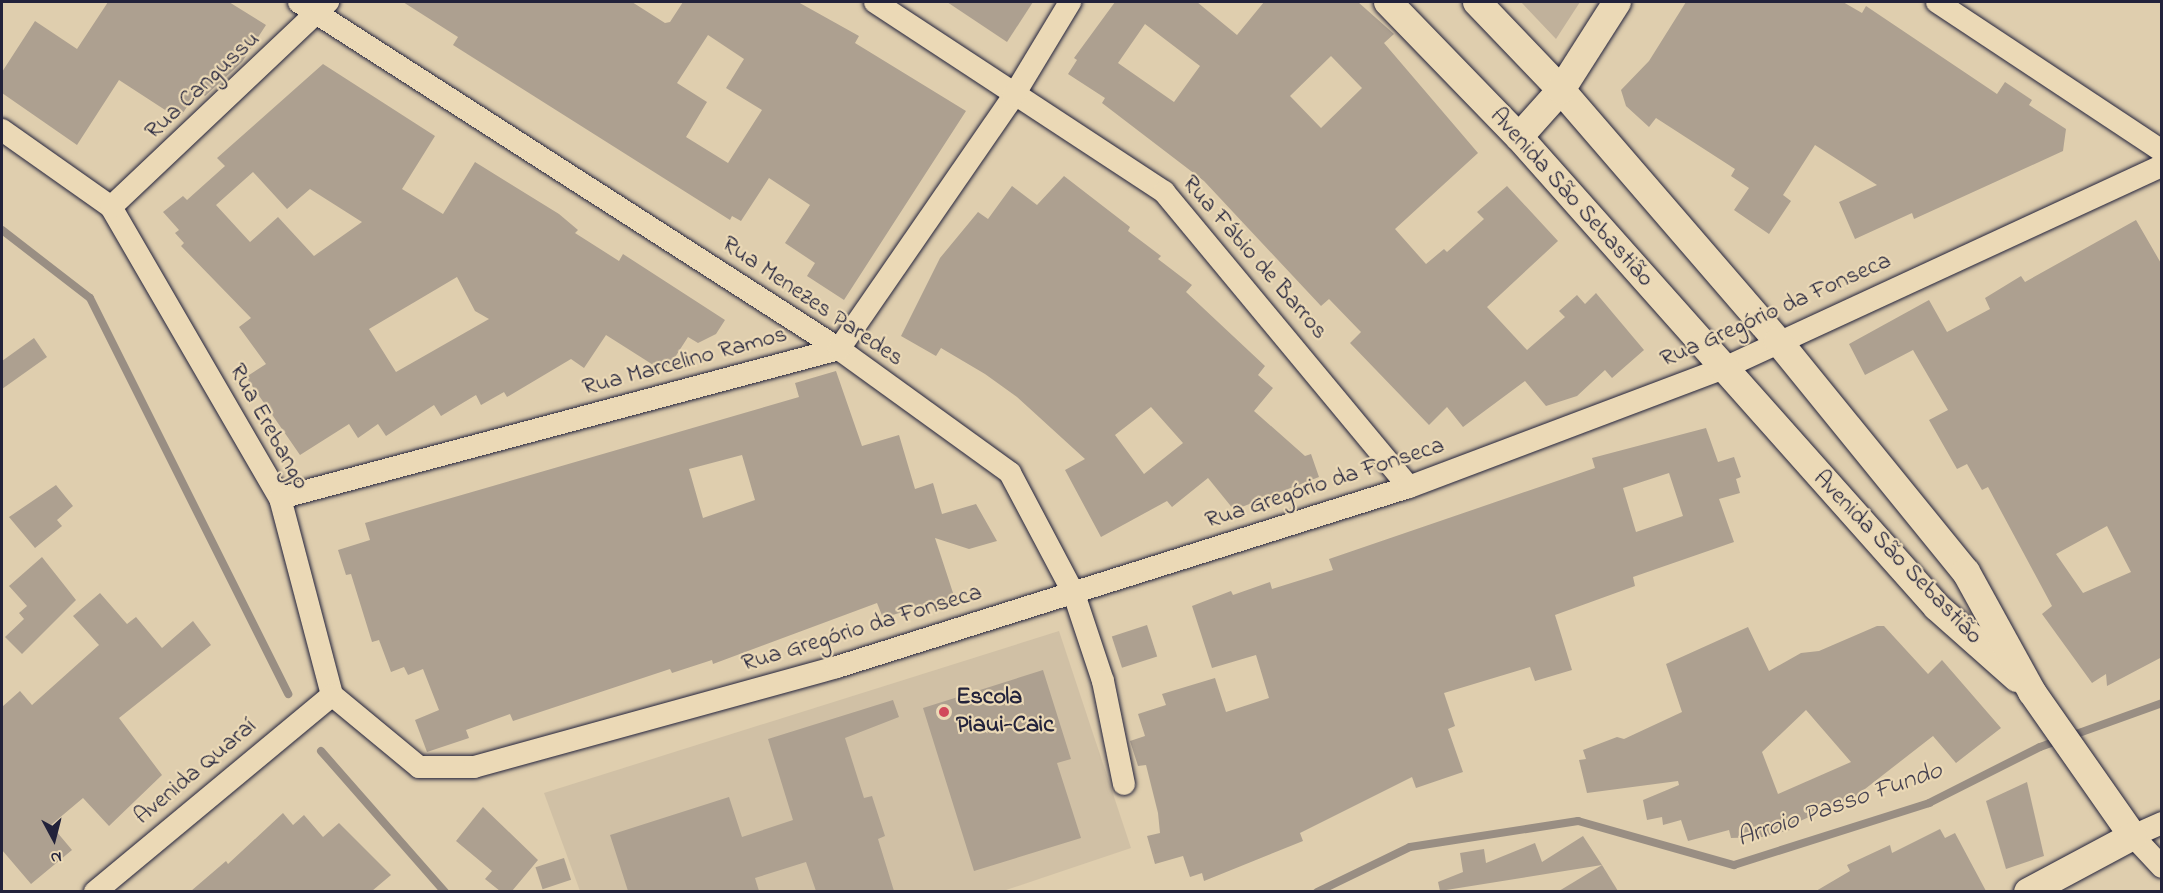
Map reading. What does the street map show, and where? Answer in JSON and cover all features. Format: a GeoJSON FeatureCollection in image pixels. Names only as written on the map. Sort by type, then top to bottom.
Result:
{"type":"FeatureCollection","features":[{"type":"Feature","properties":{"kind":"street","name":"Rua Menezes Paredes"},"geometry":{"type":"LineString","coordinates":[[298,2],[324,8],[839,349],[1010,473],[1074,594],[1103,681],[1124,784]]}},
{"type":"Feature","properties":{"kind":"street","name":"Rua Fábio de Barros"},"geometry":{"type":"LineString","coordinates":[[875,2],[1164,192],[1409,487]]}},
{"type":"Feature","properties":{"kind":"street"},"geometry":{"type":"LineString","coordinates":[[839,349],[1014,95],[1070,2]]}},
{"type":"Feature","properties":{"kind":"street","name":"Avenida São Sebastião"},"geometry":{"type":"LineString","coordinates":[[1388,2],[1519,137],[1722,369],[1937,607],[2032,692]]}},
{"type":"Feature","properties":{"kind":"street","name":"Avenida São Sebastião"},"geometry":{"type":"LineString","coordinates":[[1477,2],[1561,90],[1778,342],[1966,572],[2032,692]]}},
{"type":"Feature","properties":{"kind":"street"},"geometry":{"type":"LineString","coordinates":[[1519,137],[1561,90],[1617,2]]}},
{"type":"Feature","properties":{"kind":"street"},"geometry":{"type":"LineString","coordinates":[[1937,2],[2162,151]]}},
{"type":"Feature","properties":{"kind":"street","name":"Rua Cangussu"},"geometry":{"type":"LineString","coordinates":[[111,207],[324,8]]}},
{"type":"Feature","properties":{"kind":"street","name":"Rua Erebango"},"geometry":{"type":"LineString","coordinates":[[2,130],[111,207],[280,498],[332,694]]}},
{"type":"Feature","properties":{"kind":"street","name":"Rua Gregório da Fonseca"},"geometry":{"type":"LineString","coordinates":[[332,694],[419,766],[474,767],[837,667],[1409,487],[1722,369],[2162,166]]}},
{"type":"Feature","properties":{"kind":"street","name":"Rua Marcelino Ramos"},"geometry":{"type":"LineString","coordinates":[[280,498],[839,349]]}},
{"type":"Feature","properties":{"kind":"street"},"geometry":{"type":"LineString","coordinates":[[2032,692],[2133,836],[2162,867]]}},
{"type":"Feature","properties":{"kind":"street","name":"Avenida Quaraí"},"geometry":{"type":"LineString","coordinates":[[95,891],[332,694]]}},
{"type":"Feature","properties":{"kind":"street"},"geometry":{"type":"LineString","coordinates":[[2028,891],[2162,823]]}},
{"type":"Feature","properties":{"kind":"shaded area"},"geometry":{"type":"Polygon","coordinates":[[[1521,2],[1580,2],[1556,39],[1521,2]]]}},
{"type":"Feature","properties":{"kind":"shaded area","name":"Escola Piaui-Caic"},"geometry":{"type":"Polygon","coordinates":[[[1059,631],[1131,848],[1003,891],[580,891],[544,793],[1059,631]]]}},
{"type":"Feature","properties":{"kind":"building"},"geometry":{"type":"Polygon","coordinates":[[[108,2],[229,2],[266,25],[242,62],[205,96],[198,90],[179,119],[119,80],[77,145],[2,93],[2,72],[35,21],[77,49],[108,2]]]}},
{"type":"Feature","properties":{"kind":"building"},"geometry":{"type":"Polygon","coordinates":[[[403,2],[632,2],[665,23],[670,22],[683,2],[798,2],[859,36],[855,43],[966,111],[844,300],[807,276],[815,263],[785,243],[810,205],[769,178],[741,221],[732,216],[730,220],[453,45],[458,37],[403,2]],[[708,35],[677,83],[707,102],[686,137],[728,163],[762,110],[726,88],[744,59],[708,35]]]}},
{"type":"Feature","properties":{"kind":"building"},"geometry":{"type":"Polygon","coordinates":[[[947,2],[1033,2],[1007,42],[947,2]]]}},
{"type":"Feature","properties":{"kind":"building"},"geometry":{"type":"Polygon","coordinates":[[[1115,2],[1197,2],[1237,35],[1264,2],[1358,2],[1394,34],[1384,43],[1478,153],[1395,229],[1426,264],[1444,249],[1447,252],[1484,219],[1477,212],[1507,186],[1558,241],[1487,307],[1527,350],[1565,317],[1559,311],[1577,295],[1585,304],[1596,293],[1644,350],[1612,378],[1605,370],[1577,396],[1546,406],[1525,381],[1463,427],[1447,407],[1429,425],[1350,343],[1361,332],[1329,299],[1321,306],[1204,181],[1102,103],[1105,98],[1068,74],[1077,60],[1074,58],[1115,2]],[[1145,24],[1118,63],[1174,102],[1200,66],[1145,24]],[[1331,56],[1290,96],[1321,128],[1362,88],[1331,56]]]}},
{"type":"Feature","properties":{"kind":"building"},"geometry":{"type":"Polygon","coordinates":[[[1686,2],[1843,2],[1862,13],[1866,6],[1997,94],[2005,82],[2032,100],[2029,105],[2066,129],[2063,151],[1914,219],[1912,213],[1855,239],[1839,202],[1877,185],[1815,145],[1783,195],[1791,201],[1769,234],[1734,210],[1749,188],[1731,176],[1735,169],[1656,118],[1649,127],[1626,106],[1621,90],[1649,61],[1686,2]]]}},
{"type":"Feature","properties":{"kind":"building"},"geometry":{"type":"Polygon","coordinates":[[[323,64],[435,136],[402,189],[443,214],[475,162],[559,214],[578,230],[575,233],[619,261],[623,254],[725,320],[716,334],[698,343],[688,337],[670,365],[658,368],[606,335],[584,368],[571,359],[507,397],[504,392],[481,405],[476,395],[441,416],[434,405],[386,436],[378,424],[358,438],[349,424],[300,455],[246,377],[266,364],[239,327],[251,318],[181,246],[184,243],[175,233],[179,230],[163,212],[183,196],[187,200],[225,166],[217,158],[323,64]],[[253,172],[216,205],[250,242],[278,217],[314,256],[362,222],[310,189],[287,209],[253,172]],[[457,277],[369,329],[396,372],[489,319],[475,311],[457,277]]]}},
{"type":"Feature","properties":{"kind":"building"},"geometry":{"type":"Polygon","coordinates":[[[1064,176],[1130,227],[1128,231],[1161,256],[1158,259],[1192,285],[1186,292],[1265,366],[1258,375],[1273,388],[1254,411],[1305,456],[1311,454],[1319,477],[1234,510],[1208,478],[1172,507],[1167,501],[1101,537],[1065,470],[1085,459],[1017,397],[985,374],[941,348],[936,356],[901,336],[940,258],[978,212],[988,219],[1012,186],[1037,205],[1064,176]],[[1151,407],[1115,435],[1144,474],[1183,443],[1151,407]]]}},
{"type":"Feature","properties":{"kind":"building"},"geometry":{"type":"Polygon","coordinates":[[[2136,220],[2162,265],[2162,657],[2107,686],[2106,674],[2092,683],[2042,614],[2052,606],[1988,487],[1982,490],[1967,464],[1957,469],[1929,420],[1948,410],[1913,350],[1865,375],[1849,344],[1929,300],[1947,332],[1990,309],[1985,298],[2021,276],[2025,282],[2136,220]],[[2107,526],[2056,554],[2083,593],[2131,572],[2107,526]]]}},
{"type":"Feature","properties":{"kind":"building"},"geometry":{"type":"Polygon","coordinates":[[[34,338],[47,357],[2,389],[2,361],[34,338]]]}},
{"type":"Feature","properties":{"kind":"building"},"geometry":{"type":"Polygon","coordinates":[[[836,371],[862,446],[899,435],[915,489],[933,483],[942,514],[976,504],[997,541],[969,549],[935,538],[954,596],[883,618],[877,603],[713,664],[712,660],[672,673],[670,669],[513,721],[510,714],[466,730],[469,738],[427,752],[415,720],[439,710],[423,669],[408,675],[404,667],[391,672],[379,640],[372,642],[351,574],[346,575],[338,550],[370,540],[365,523],[799,397],[795,383],[836,371]],[[742,455],[689,469],[703,518],[755,500],[742,455]]]}},
{"type":"Feature","properties":{"kind":"building"},"geometry":{"type":"Polygon","coordinates":[[[1706,428],[1718,462],[1734,457],[1741,477],[1736,479],[1740,493],[1719,499],[1734,542],[1633,577],[1635,586],[1555,615],[1572,670],[1535,681],[1530,667],[1444,693],[1455,726],[1448,729],[1463,772],[1416,788],[1412,777],[1300,833],[1303,841],[1204,881],[1202,873],[1190,877],[1183,856],[1155,864],[1147,836],[1160,833],[1158,813],[1146,765],[1138,766],[1130,741],[1145,736],[1138,714],[1166,705],[1162,694],[1215,678],[1226,712],[1269,698],[1256,655],[1212,668],[1192,606],[1231,591],[1233,595],[1270,582],[1272,589],[1333,570],[1329,559],[1595,468],[1592,458],[1706,428]],[[1669,473],[1623,488],[1636,532],[1683,516],[1669,473]]]}},
{"type":"Feature","properties":{"kind":"building"},"geometry":{"type":"Polygon","coordinates":[[[56,485],[73,506],[57,520],[62,526],[35,548],[9,517],[56,485]]]}},
{"type":"Feature","properties":{"kind":"building"},"geometry":{"type":"Polygon","coordinates":[[[42,557],[76,600],[22,654],[5,637],[24,619],[19,613],[27,606],[9,586],[42,557]]]}},
{"type":"Feature","properties":{"kind":"building"},"geometry":{"type":"Polygon","coordinates":[[[100,593],[127,624],[136,617],[162,648],[193,621],[211,645],[119,718],[162,775],[109,826],[83,798],[51,825],[72,850],[31,884],[2,850],[2,707],[20,691],[32,705],[99,645],[73,616],[100,593]]]}},
{"type":"Feature","properties":{"kind":"building"},"geometry":{"type":"Polygon","coordinates":[[[1147,625],[1157,656],[1122,668],[1112,636],[1147,625]]]}},
{"type":"Feature","properties":{"kind":"building"},"geometry":{"type":"Polygon","coordinates":[[[1877,626],[1884,626],[1928,674],[1942,660],[2001,728],[1956,763],[1933,736],[1856,796],[1789,826],[1790,830],[1762,837],[1731,838],[1729,830],[1688,841],[1681,820],[1663,825],[1662,817],[1647,820],[1643,800],[1679,785],[1678,781],[1587,793],[1579,760],[1586,759],[1583,750],[1617,737],[1624,739],[1682,712],[1666,664],[1748,627],[1769,671],[1801,653],[1819,651],[1877,626]],[[1806,710],[1762,752],[1778,794],[1851,762],[1806,710]]]}},
{"type":"Feature","properties":{"kind":"building"},"geometry":{"type":"Polygon","coordinates":[[[1043,670],[1071,759],[1057,763],[1081,838],[974,871],[923,708],[1043,670]]]}},
{"type":"Feature","properties":{"kind":"building"},"geometry":{"type":"Polygon","coordinates":[[[893,700],[899,717],[845,738],[864,798],[872,796],[885,836],[878,839],[894,891],[816,891],[806,862],[755,878],[759,891],[628,891],[610,835],[729,797],[742,837],[793,820],[768,739],[893,700]]]}},
{"type":"Feature","properties":{"kind":"building"},"geometry":{"type":"Polygon","coordinates":[[[2027,782],[2044,856],[2006,869],[1986,801],[2027,782]]]}},
{"type":"Feature","properties":{"kind":"building"},"geometry":{"type":"Polygon","coordinates":[[[483,807],[538,860],[512,891],[500,891],[485,879],[492,871],[456,841],[483,807]]]}},
{"type":"Feature","properties":{"kind":"building"},"geometry":{"type":"Polygon","coordinates":[[[283,813],[293,825],[304,815],[323,837],[339,823],[391,875],[372,891],[191,891],[226,861],[228,864],[283,813]]]}},
{"type":"Feature","properties":{"kind":"building"},"geometry":{"type":"Polygon","coordinates":[[[1940,829],[1945,838],[1955,833],[1986,891],[1816,891],[1850,871],[1847,865],[1890,845],[1892,853],[1940,829]]]}},
{"type":"Feature","properties":{"kind":"building"},"geometry":{"type":"Polygon","coordinates":[[[1583,836],[1602,865],[1440,891],[1438,882],[1463,872],[1460,853],[1484,849],[1486,863],[1535,843],[1542,862],[1583,836]]]}},
{"type":"Feature","properties":{"kind":"building"},"geometry":{"type":"Polygon","coordinates":[[[564,858],[571,880],[543,889],[535,867],[564,858]]]}},
{"type":"Feature","properties":{"kind":"building"},"geometry":{"type":"Polygon","coordinates":[[[1602,865],[1618,891],[1559,891],[1602,865]]]}},
{"type":"Feature","properties":{"kind":"waterway"},"geometry":{"type":"LineString","coordinates":[[2,230],[90,298],[288,694]]}},
{"type":"Feature","properties":{"kind":"waterway","name":"Arroio Passo Fundo"},"geometry":{"type":"LineString","coordinates":[[1317,892],[1410,847],[1578,821],[1734,865],[1929,803],[2040,747],[2162,703]]}},
{"type":"Feature","properties":{"kind":"waterway"},"geometry":{"type":"LineString","coordinates":[[321,751],[445,892]]}},
{"type":"Feature","properties":{"kind":"place","name":"Escola Piaui-Caic"},"geometry":{"type":"Point","coordinates":[944,712]}}]}
